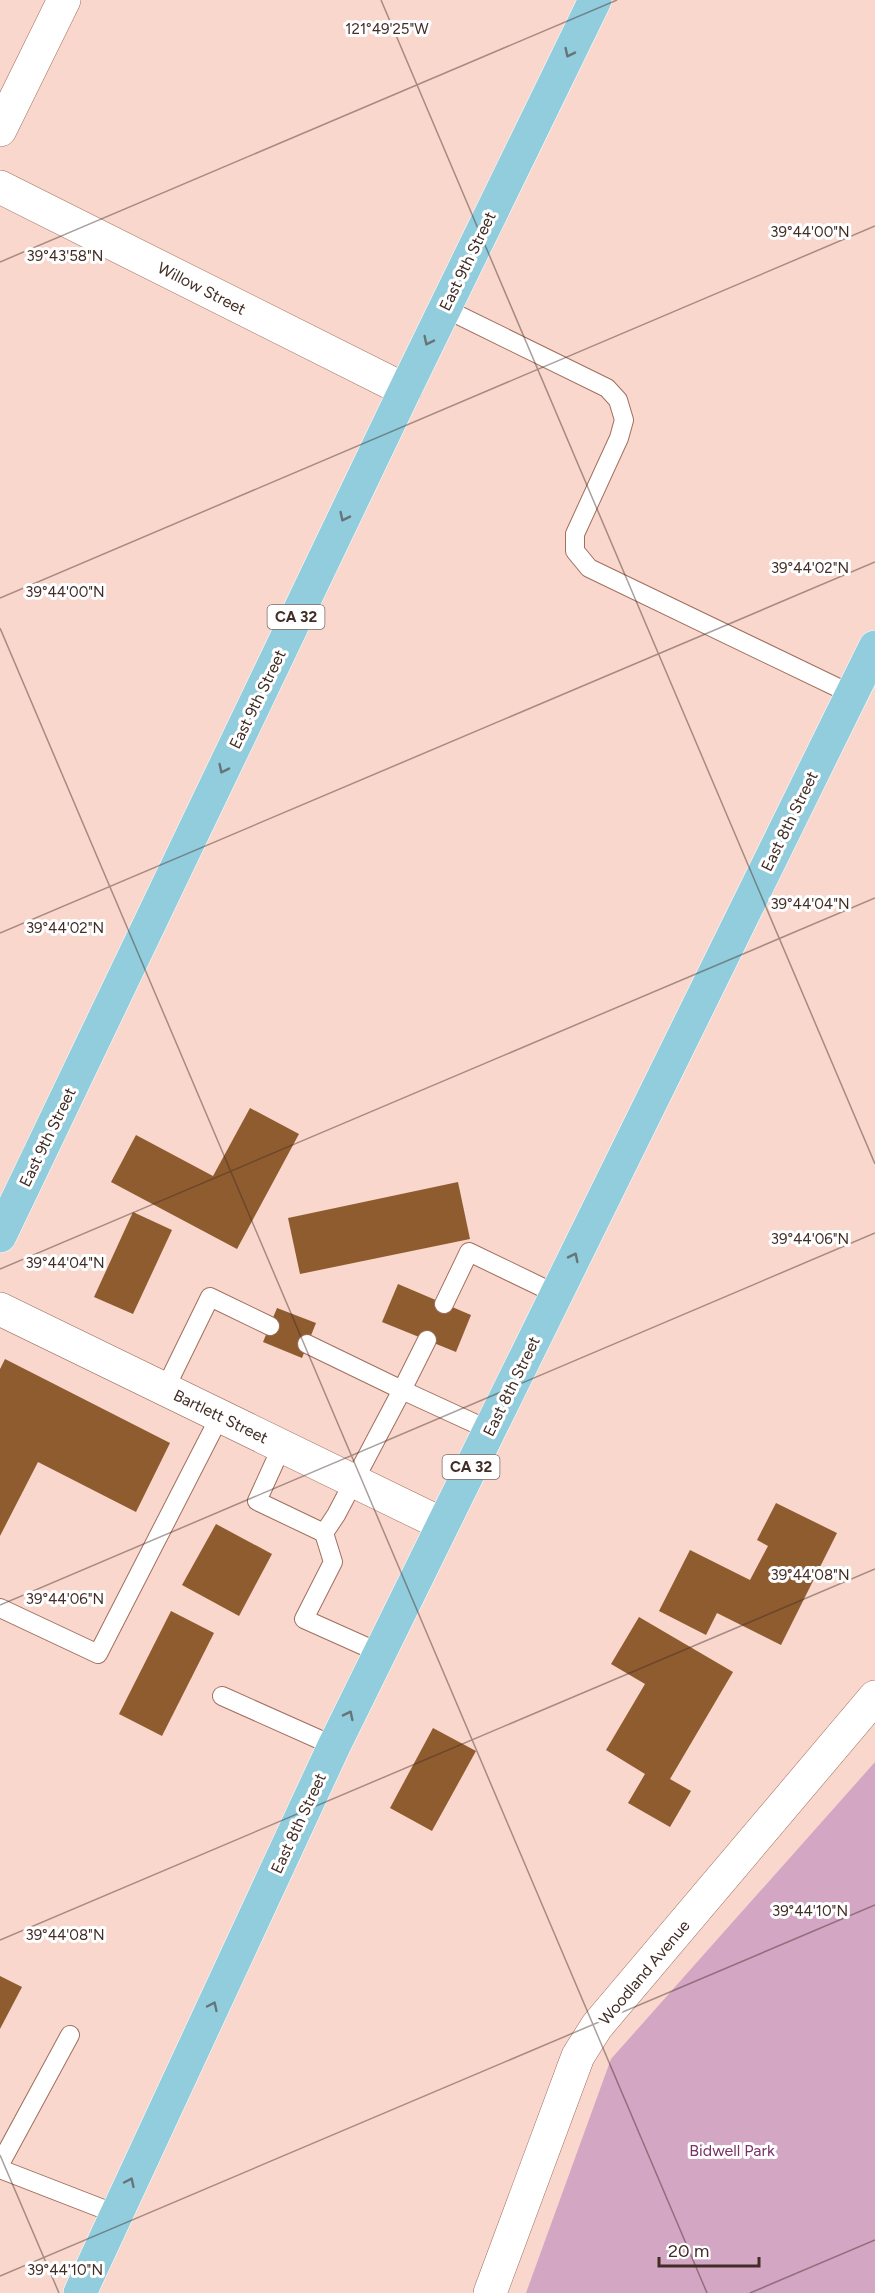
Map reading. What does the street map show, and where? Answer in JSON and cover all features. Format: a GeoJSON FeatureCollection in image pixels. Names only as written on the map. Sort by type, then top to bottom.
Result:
{"type":"FeatureCollection","features":[{"type":"Feature","properties":{"kind":"main road","name":"East 9th Street"},"geometry":{"type":"LineString","coordinates":[[0,1236],[444,308],[595,0]]}},
{"type":"Feature","properties":{"kind":"main road","name":"East 8th Street"},"geometry":{"type":"LineString","coordinates":[[80,2293],[334,1746],[851,694],[872,659]]}},
{"type":"Feature","properties":{"kind":"street"},"geometry":{"type":"LineString","coordinates":[[0,130],[64,0]]}},
{"type":"Feature","properties":{"kind":"street","name":"Willow Street"},"geometry":{"type":"LineString","coordinates":[[0,187],[405,390]]}},
{"type":"Feature","properties":{"kind":"street","name":"Bartlett Street"},"geometry":{"type":"LineString","coordinates":[[0,1309],[442,1524]]}},
{"type":"Feature","properties":{"kind":"street","name":"Woodland Avenue"},"geometry":{"type":"LineString","coordinates":[[490,2293],[578,2056],[597,2026],[875,1697]]}},
{"type":"Feature","properties":{"kind":"lane"},"geometry":{"type":"LineString","coordinates":[[444,308],[607,388],[618,400],[624,420],[619,438],[575,534],[575,551],[589,568],[851,694]]}},
{"type":"Feature","properties":{"kind":"lane"},"geometry":{"type":"LineString","coordinates":[[444,1304],[469,1252],[556,1294]]}},
{"type":"Feature","properties":{"kind":"lane"},"geometry":{"type":"LineString","coordinates":[[165,1389],[210,1297],[270,1326]]}},
{"type":"Feature","properties":{"kind":"lane"},"geometry":{"type":"LineString","coordinates":[[380,1653],[304,1619],[333,1562],[324,1533],[427,1340]]}},
{"type":"Feature","properties":{"kind":"lane"},"geometry":{"type":"LineString","coordinates":[[308,1344],[489,1430]]}},
{"type":"Feature","properties":{"kind":"lane"},"geometry":{"type":"LineString","coordinates":[[0,1608],[98,1654],[220,1416]]}},
{"type":"Feature","properties":{"kind":"lane"},"geometry":{"type":"LineString","coordinates":[[282,1446],[257,1501],[324,1533]]}},
{"type":"Feature","properties":{"kind":"lane"},"geometry":{"type":"LineString","coordinates":[[222,1696],[334,1746]]}},
{"type":"Feature","properties":{"kind":"lane"},"geometry":{"type":"LineString","coordinates":[[0,2164],[70,2036]]}},
{"type":"Feature","properties":{"kind":"lane"},"geometry":{"type":"LineString","coordinates":[[0,2169],[116,2214]]}},
{"type":"Feature","properties":{"kind":"green space","name":"Bidwell Park"},"geometry":{"type":"Polygon","coordinates":[[[875,1762],[875,2293],[526,2293],[611,2059],[875,1762]]]}},
{"type":"Feature","properties":{"kind":"building"},"geometry":{"type":"Polygon","coordinates":[[[250,1108],[299,1134],[237,1249],[111,1182],[136,1135],[213,1176],[250,1108]]]}},
{"type":"Feature","properties":{"kind":"building"},"geometry":{"type":"Polygon","coordinates":[[[458,1182],[470,1239],[300,1274],[288,1218],[458,1182]]]}},
{"type":"Feature","properties":{"kind":"building"},"geometry":{"type":"Polygon","coordinates":[[[133,1212],[172,1230],[133,1314],[94,1297],[133,1212]]]}},
{"type":"Feature","properties":{"kind":"building"},"geometry":{"type":"Polygon","coordinates":[[[398,1284],[471,1315],[456,1352],[382,1322],[398,1284]]]}},
{"type":"Feature","properties":{"kind":"building"},"geometry":{"type":"Polygon","coordinates":[[[277,1308],[316,1323],[302,1358],[263,1342],[277,1308]]]}},
{"type":"Feature","properties":{"kind":"building"},"geometry":{"type":"Polygon","coordinates":[[[5,1359],[170,1443],[136,1512],[38,1462],[0,1536],[0,1369],[5,1359]]]}},
{"type":"Feature","properties":{"kind":"building"},"geometry":{"type":"Polygon","coordinates":[[[776,1503],[837,1533],[781,1645],[717,1613],[706,1635],[659,1611],[690,1550],[750,1580],[768,1546],[757,1540],[776,1503]]]}},
{"type":"Feature","properties":{"kind":"building"},"geometry":{"type":"Polygon","coordinates":[[[216,1524],[272,1554],[239,1616],[182,1585],[216,1524]]]}},
{"type":"Feature","properties":{"kind":"building"},"geometry":{"type":"Polygon","coordinates":[[[171,1611],[214,1633],[162,1736],[119,1714],[171,1611]]]}},
{"type":"Feature","properties":{"kind":"building"},"geometry":{"type":"Polygon","coordinates":[[[639,1617],[733,1672],[670,1779],[691,1791],[670,1827],[628,1803],[645,1774],[606,1750],[645,1684],[611,1664],[639,1617]]]}},
{"type":"Feature","properties":{"kind":"building"},"geometry":{"type":"Polygon","coordinates":[[[433,1728],[476,1751],[432,1831],[390,1808],[433,1728]]]}},
{"type":"Feature","properties":{"kind":"building"},"geometry":{"type":"Polygon","coordinates":[[[0,1976],[22,1987],[0,2029],[0,1976]]]}}]}
